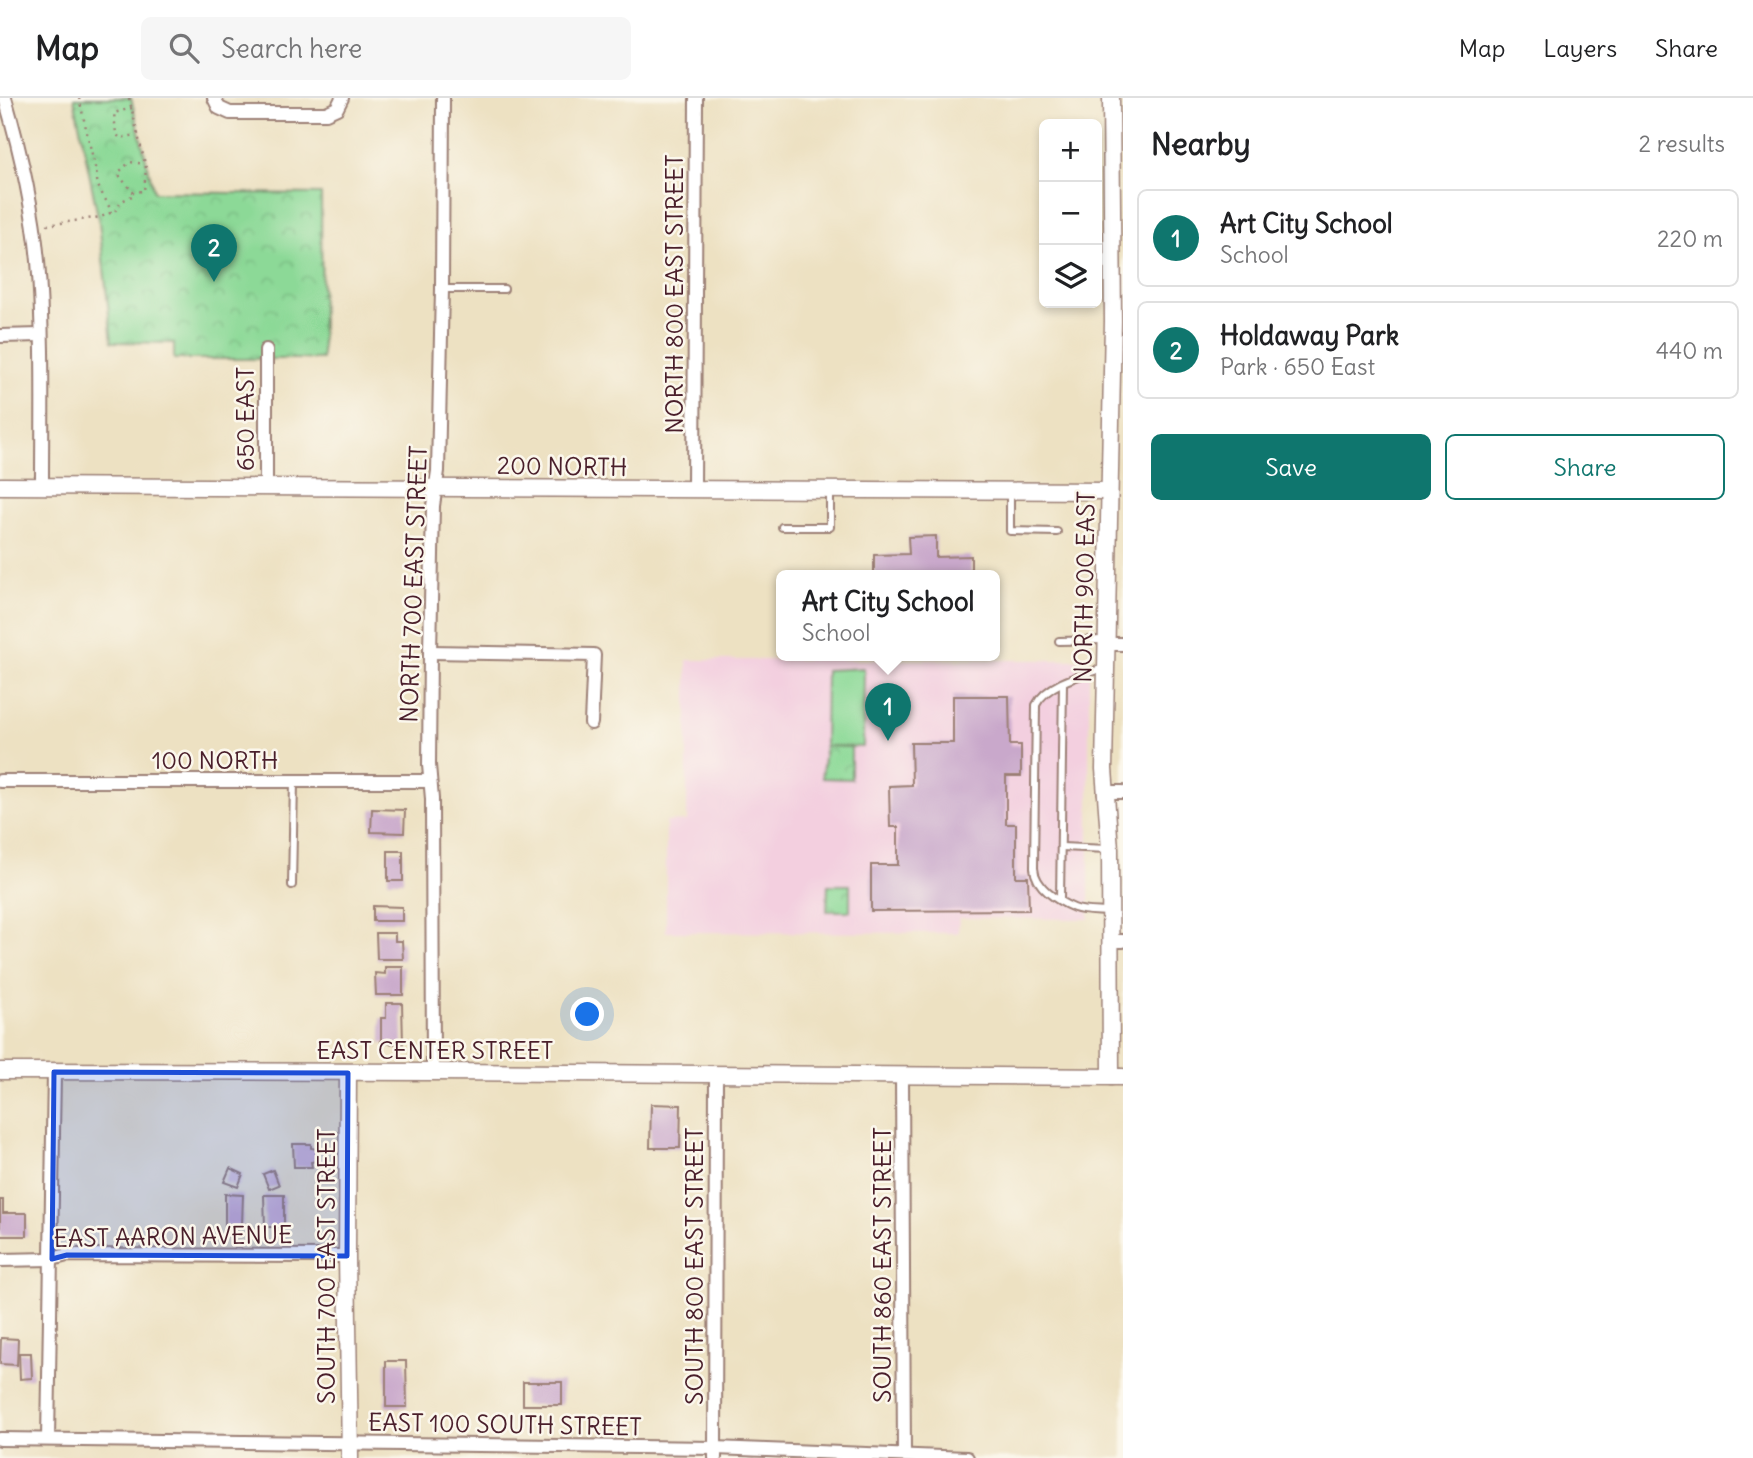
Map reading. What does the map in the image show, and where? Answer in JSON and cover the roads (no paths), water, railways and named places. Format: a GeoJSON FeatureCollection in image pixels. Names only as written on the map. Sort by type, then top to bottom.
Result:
{"type":"FeatureCollection","features":[{"type":"Feature","properties":{"kind":"street"},"geometry":{"type":"LineString","coordinates":[[5,98],[14,130],[38,260],[42,486]]}},
{"type":"Feature","properties":{"kind":"street"},"geometry":{"type":"LineString","coordinates":[[214,98],[219,108],[230,113],[326,113],[337,108],[342,98]]}},
{"type":"Feature","properties":{"kind":"street","name":"NORTH 700 EAST STREET"},"geometry":{"type":"LineString","coordinates":[[433,1072],[430,652],[435,488],[438,471],[443,98]]}},
{"type":"Feature","properties":{"kind":"street","name":"NORTH 800 EAST STREET"},"geometry":{"type":"LineString","coordinates":[[694,490],[696,98]]}},
{"type":"Feature","properties":{"kind":"street","name":"NORTH 900 EAST"},"geometry":{"type":"LineString","coordinates":[[1111,98],[1117,154],[1118,321],[1116,491],[1104,668],[1104,792],[1110,849],[1111,912],[1117,941],[1117,1077]]}},
{"type":"Feature","properties":{"kind":"street"},"geometry":{"type":"LineString","coordinates":[[0,335],[41,335]]}},
{"type":"Feature","properties":{"kind":"street","name":"650 EAST"},"geometry":{"type":"LineString","coordinates":[[266,350],[266,488]]}},
{"type":"Feature","properties":{"kind":"street","name":"200 NORTH"},"geometry":{"type":"LineString","coordinates":[[0,486],[1116,491]]}},
{"type":"Feature","properties":{"kind":"street"},"geometry":{"type":"LineString","coordinates":[[1105,642],[1123,645]]}},
{"type":"Feature","properties":{"kind":"street"},"geometry":{"type":"LineString","coordinates":[[430,652],[594,655],[591,723]]}},
{"type":"Feature","properties":{"kind":"street","name":"100 NORTH"},"geometry":{"type":"LineString","coordinates":[[0,780],[430,781]]}},
{"type":"Feature","properties":{"kind":"street"},"geometry":{"type":"LineString","coordinates":[[1104,792],[1123,792]]}},
{"type":"Feature","properties":{"kind":"street","name":"EAST CENTER STREET"},"geometry":{"type":"LineString","coordinates":[[0,1071],[1117,1077]]}},
{"type":"Feature","properties":{"kind":"street"},"geometry":{"type":"LineString","coordinates":[[48,1439],[54,1072]]}},
{"type":"Feature","properties":{"kind":"street","name":"SOUTH 700 EAST STREET"},"geometry":{"type":"LineString","coordinates":[[348,1073],[350,1451]]}},
{"type":"Feature","properties":{"kind":"street","name":"SOUTH 800 EAST STREET"},"geometry":{"type":"LineString","coordinates":[[715,1453],[716,1073]]}},
{"type":"Feature","properties":{"kind":"street","name":"SOUTH 860 EAST STREET"},"geometry":{"type":"LineString","coordinates":[[902,1075],[904,1454]]}},
{"type":"Feature","properties":{"kind":"street","name":"EAST AARON AVENUE"},"geometry":{"type":"LineString","coordinates":[[0,1259],[52,1259],[67,1255],[347,1256]]}},
{"type":"Feature","properties":{"kind":"street","name":"EAST 100 SOUTH STREET"},"geometry":{"type":"LineString","coordinates":[[0,1439],[350,1451],[904,1454],[967,1458]]}},
{"type":"Feature","properties":{"kind":"lane"},"geometry":{"type":"LineString","coordinates":[[442,289],[504,289]]}},
{"type":"Feature","properties":{"kind":"lane"},"geometry":{"type":"LineString","coordinates":[[782,527],[830,527],[830,491]]}},
{"type":"Feature","properties":{"kind":"lane"},"geometry":{"type":"LineString","coordinates":[[1010,491],[1010,531],[1057,533]]}},
{"type":"Feature","properties":{"kind":"lane"},"geometry":{"type":"LineString","coordinates":[[1059,641],[1105,642]]}},
{"type":"Feature","properties":{"kind":"lane"},"geometry":{"type":"LineString","coordinates":[[1104,668],[1044,693],[1036,705],[1035,875],[1044,889],[1074,908],[1111,912]]}},
{"type":"Feature","properties":{"kind":"lane"},"geometry":{"type":"LineString","coordinates":[[1060,899],[1063,683]]}},
{"type":"Feature","properties":{"kind":"lane"},"geometry":{"type":"LineString","coordinates":[[292,885],[294,782]]}},
{"type":"Feature","properties":{"kind":"lane"},"geometry":{"type":"LineString","coordinates":[[1061,847],[1110,849]]}},
{"type":"Feature","properties":{"kind":"place","name":"Holdaway Park"},"geometry":{"type":"Point","coordinates":[214,282]}},
{"type":"Feature","properties":{"kind":"place","name":"Art City School"},"geometry":{"type":"Point","coordinates":[888,741]}}]}
